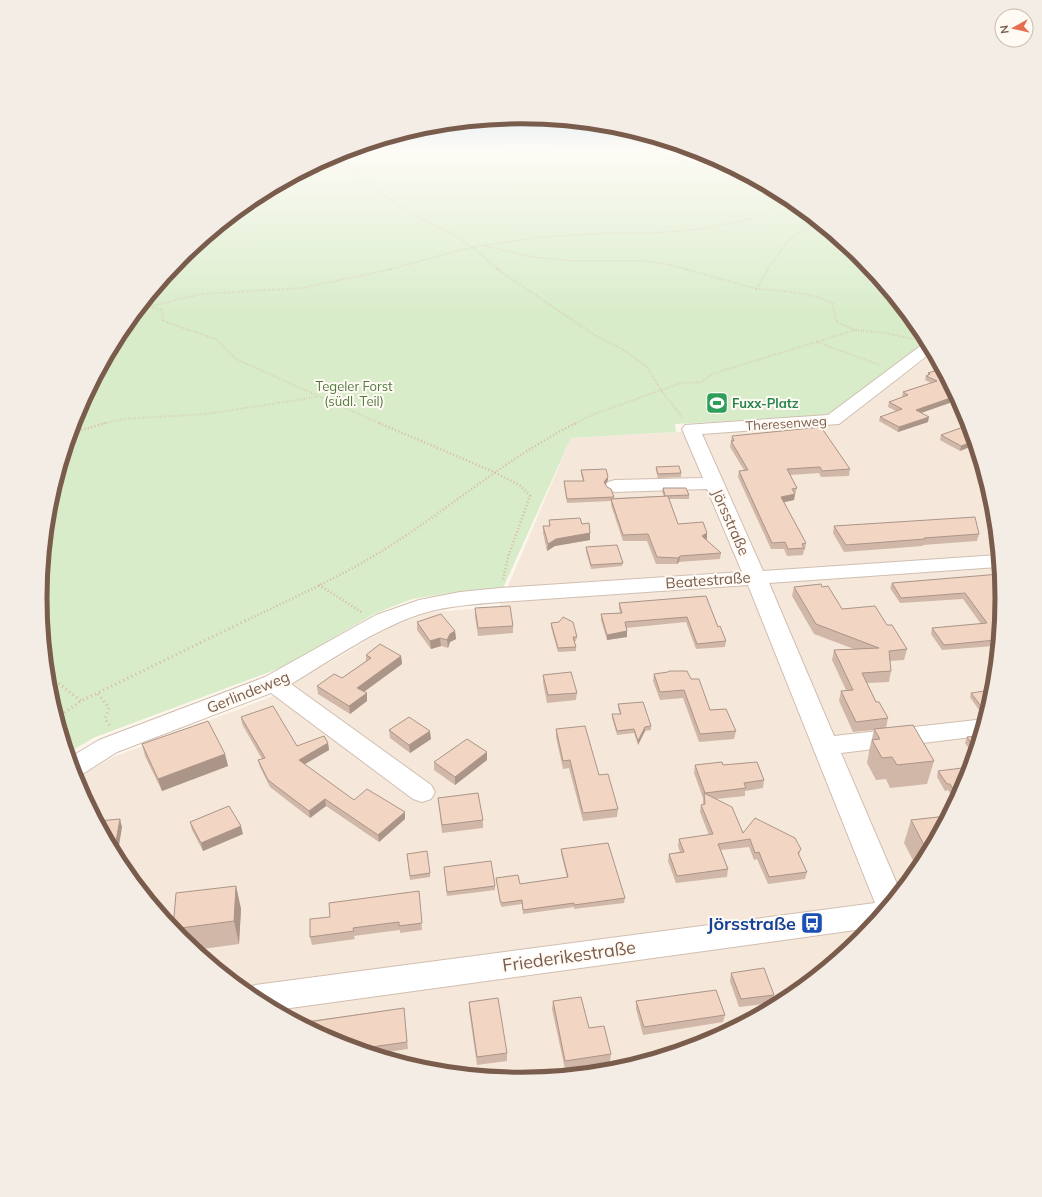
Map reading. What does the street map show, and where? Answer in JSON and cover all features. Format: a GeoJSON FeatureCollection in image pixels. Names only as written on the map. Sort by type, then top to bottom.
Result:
{"type":"FeatureCollection","features":[{"type":"Feature","properties":{"kind":"street","name":"Theresenweg"},"geometry":{"type":"LineString","coordinates":[[691,429],[833,420],[896,371],[921,346]]}},
{"type":"Feature","properties":{"kind":"street","name":"Jörsstraße"},"geometry":{"type":"LineString","coordinates":[[691,429],[755,576],[888,898]]}},
{"type":"Feature","properties":{"kind":"street"},"geometry":{"type":"LineString","coordinates":[[615,486],[714,483]]}},
{"type":"Feature","properties":{"kind":"street","name":"Beatestraße"},"geometry":{"type":"LineString","coordinates":[[419,607],[460,599],[500,595],[755,576],[993,561]]}},
{"type":"Feature","properties":{"kind":"street","name":"Gerlindeweg"},"geometry":{"type":"LineString","coordinates":[[77,765],[108,746],[274,683],[384,620],[419,607]]}},
{"type":"Feature","properties":{"kind":"street"},"geometry":{"type":"LineString","coordinates":[[274,683],[422,792]]}},
{"type":"Feature","properties":{"kind":"street"},"geometry":{"type":"LineString","coordinates":[[825,746],[977,728]]}},
{"type":"Feature","properties":{"kind":"street","name":"Friederikestraße"},"geometry":{"type":"LineString","coordinates":[[266,998],[873,915]]}},
{"type":"Feature","properties":{"kind":"path"},"geometry":{"type":"LineString","coordinates":[[400,206],[415,216],[448,231],[472,247],[497,270],[596,336],[622,349],[647,367],[661,390],[691,429]]}},
{"type":"Feature","properties":{"kind":"path"},"geometry":{"type":"LineString","coordinates":[[151,306],[202,294],[303,288],[410,265],[472,247],[543,237],[609,233],[657,233],[700,229],[754,218],[780,206]]}},
{"type":"Feature","properties":{"kind":"path"},"geometry":{"type":"LineString","coordinates":[[784,206],[794,211]]}},
{"type":"Feature","properties":{"kind":"path"},"geometry":{"type":"LineString","coordinates":[[757,289],[771,263],[790,238],[814,225]]}},
{"type":"Feature","properties":{"kind":"path"},"geometry":{"type":"LineString","coordinates":[[484,246],[511,254],[532,257],[574,261],[643,261],[667,264],[757,289],[802,293],[822,298],[832,304],[837,322],[855,330],[885,332],[919,342]]}},
{"type":"Feature","properties":{"kind":"path"},"geometry":{"type":"LineString","coordinates":[[151,306],[162,310],[163,321],[216,339],[236,359],[318,397],[494,472],[521,486],[530,496],[508,557],[500,595]]}},
{"type":"Feature","properties":{"kind":"path"},"geometry":{"type":"LineString","coordinates":[[62,715],[81,702],[319,586],[392,544],[494,472],[564,430],[594,414],[681,384],[702,382],[712,374],[855,330]]}},
{"type":"Feature","properties":{"kind":"path"},"geometry":{"type":"LineString","coordinates":[[817,342],[896,371]]}},
{"type":"Feature","properties":{"kind":"path"},"geometry":{"type":"LineString","coordinates":[[78,431],[124,419],[206,414],[318,397]]}},
{"type":"Feature","properties":{"kind":"path"},"geometry":{"type":"LineString","coordinates":[[319,586],[360,612],[384,620]]}},
{"type":"Feature","properties":{"kind":"path"},"geometry":{"type":"LineString","coordinates":[[54,680],[81,702]]}},
{"type":"Feature","properties":{"kind":"path"},"geometry":{"type":"LineString","coordinates":[[98,694],[109,708],[105,719],[120,742]]}},
{"type":"Feature","properties":{"kind":"shaded area"},"geometry":{"type":"Polygon","coordinates":[[[928,357],[946,389],[959,417],[970,446],[986,506],[994,567],[995,598],[994,630],[986,691],[970,751],[959,780],[931,836],[897,887],[856,934],[810,975],[784,993],[731,1024],[673,1047],[644,1056],[583,1068],[552,1071],[490,1071],[459,1068],[398,1056],[369,1047],[311,1024],[284,1009],[232,975],[208,955],[186,934],[145,887],[127,862],[96,808],[81,775],[113,757],[273,696],[388,628],[431,612],[499,607],[571,438],[838,423],[928,357]]]}},
{"type":"Feature","properties":{"kind":"green space","name":"Tegeler Forst (südl. Teil)"},"geometry":{"type":"Polygon","coordinates":[[[255,206],[787,206],[810,222],[856,263],[897,310],[922,346],[829,416],[675,424],[676,432],[571,438],[503,588],[456,592],[412,599],[374,614],[283,667],[93,738],[72,751],[56,691],[48,630],[48,567],[51,537],[56,506],[72,446],[83,417],[111,361],[145,310],[186,263],[208,242],[232,222],[255,206]]]}},
{"type":"Feature","properties":{"kind":"building"},"geometry":{"type":"Polygon","coordinates":[[[936,371],[950,398],[916,410],[929,417],[899,427],[880,417],[902,409],[889,402],[908,395],[903,392],[937,381],[926,376],[930,374],[928,373],[936,371]]]}},
{"type":"Feature","properties":{"kind":"building"},"geometry":{"type":"Polygon","coordinates":[[[821,427],[850,469],[822,471],[820,467],[787,469],[797,488],[792,489],[795,494],[781,497],[806,543],[802,544],[804,548],[788,549],[785,542],[772,543],[739,471],[748,470],[731,441],[734,441],[732,436],[821,427]]]}},
{"type":"Feature","properties":{"kind":"building"},"geometry":{"type":"Polygon","coordinates":[[[963,427],[969,443],[961,446],[941,435],[963,427]]]}},
{"type":"Feature","properties":{"kind":"building"},"geometry":{"type":"Polygon","coordinates":[[[679,466],[681,473],[658,474],[656,467],[679,466]]]}},
{"type":"Feature","properties":{"kind":"building"},"geometry":{"type":"Polygon","coordinates":[[[606,469],[608,477],[604,482],[607,487],[611,489],[614,497],[567,499],[564,481],[584,481],[581,470],[606,469]]]}},
{"type":"Feature","properties":{"kind":"building"},"geometry":{"type":"Polygon","coordinates":[[[663,488],[686,488],[689,495],[665,496],[663,488]]]}},
{"type":"Feature","properties":{"kind":"building"},"geometry":{"type":"Polygon","coordinates":[[[668,496],[678,524],[703,522],[707,533],[702,536],[721,553],[680,556],[678,558],[657,557],[648,534],[623,535],[611,499],[668,496]]]}},
{"type":"Feature","properties":{"kind":"building"},"geometry":{"type":"Polygon","coordinates":[[[975,517],[979,534],[846,545],[834,526],[975,517]]]}},
{"type":"Feature","properties":{"kind":"building"},"geometry":{"type":"Polygon","coordinates":[[[580,518],[582,524],[589,523],[590,533],[556,539],[548,544],[543,526],[550,526],[549,520],[580,518]]]}},
{"type":"Feature","properties":{"kind":"building"},"geometry":{"type":"Polygon","coordinates":[[[617,545],[623,563],[591,565],[586,547],[617,545]]]}},
{"type":"Feature","properties":{"kind":"building"},"geometry":{"type":"Polygon","coordinates":[[[994,574],[995,598],[993,640],[944,645],[932,628],[987,623],[965,593],[901,598],[892,583],[994,574]]]}},
{"type":"Feature","properties":{"kind":"building"},"geometry":{"type":"Polygon","coordinates":[[[821,584],[822,587],[828,586],[842,609],[875,606],[887,625],[892,625],[907,649],[889,651],[891,671],[862,673],[876,702],[879,702],[888,718],[856,722],[841,691],[853,690],[834,650],[879,648],[816,624],[794,587],[821,584]]]}},
{"type":"Feature","properties":{"kind":"building"},"geometry":{"type":"Polygon","coordinates":[[[706,596],[718,627],[720,626],[726,641],[697,644],[687,617],[625,622],[627,631],[607,635],[601,614],[622,613],[619,603],[706,596]]]}},
{"type":"Feature","properties":{"kind":"building"},"geometry":{"type":"Polygon","coordinates":[[[510,606],[513,626],[478,628],[475,608],[510,606]]]}},
{"type":"Feature","properties":{"kind":"building"},"geometry":{"type":"Polygon","coordinates":[[[441,614],[455,631],[450,634],[447,640],[440,638],[430,641],[417,622],[441,614]]]}},
{"type":"Feature","properties":{"kind":"building"},"geometry":{"type":"Polygon","coordinates":[[[563,617],[573,622],[577,637],[573,637],[576,647],[558,648],[551,623],[559,622],[563,617]]]}},
{"type":"Feature","properties":{"kind":"building"},"geometry":{"type":"Polygon","coordinates":[[[380,644],[401,656],[357,688],[367,693],[349,706],[317,686],[334,674],[342,678],[371,658],[366,655],[380,644]]]}},
{"type":"Feature","properties":{"kind":"building"},"geometry":{"type":"Polygon","coordinates":[[[669,671],[687,671],[691,679],[699,679],[710,710],[726,709],[736,731],[700,734],[684,690],[660,692],[654,674],[669,671]]]}},
{"type":"Feature","properties":{"kind":"building"},"geometry":{"type":"Polygon","coordinates":[[[571,672],[577,693],[548,695],[543,675],[571,672]]]}},
{"type":"Feature","properties":{"kind":"building"},"geometry":{"type":"Polygon","coordinates":[[[986,691],[982,708],[971,693],[986,691]]]}},
{"type":"Feature","properties":{"kind":"building"},"geometry":{"type":"Polygon","coordinates":[[[643,702],[651,726],[645,727],[638,741],[634,729],[617,731],[612,714],[621,714],[618,704],[643,702]]]}},
{"type":"Feature","properties":{"kind":"building"},"geometry":{"type":"Polygon","coordinates":[[[273,706],[297,746],[324,736],[328,743],[299,760],[354,800],[367,789],[405,812],[378,835],[325,799],[309,811],[268,780],[258,760],[265,758],[241,717],[273,706]]]}},
{"type":"Feature","properties":{"kind":"building"},"geometry":{"type":"Polygon","coordinates":[[[409,717],[430,731],[409,745],[389,730],[409,717]]]}},
{"type":"Feature","properties":{"kind":"building"},"geometry":{"type":"Polygon","coordinates":[[[208,721],[225,754],[158,779],[142,744],[208,721]]]}},
{"type":"Feature","properties":{"kind":"building"},"geometry":{"type":"Polygon","coordinates":[[[913,725],[934,761],[897,765],[892,757],[882,758],[872,740],[880,739],[874,729],[913,725]]]}},
{"type":"Feature","properties":{"kind":"building"},"geometry":{"type":"Polygon","coordinates":[[[585,726],[599,775],[608,774],[618,809],[583,813],[570,760],[563,761],[556,729],[585,726]]]}},
{"type":"Feature","properties":{"kind":"building"},"geometry":{"type":"Polygon","coordinates":[[[974,736],[972,744],[967,737],[974,736]]]}},
{"type":"Feature","properties":{"kind":"building"},"geometry":{"type":"Polygon","coordinates":[[[467,739],[487,752],[455,777],[434,762],[467,739]]]}},
{"type":"Feature","properties":{"kind":"building"},"geometry":{"type":"Polygon","coordinates":[[[722,762],[723,765],[757,762],[764,780],[744,783],[746,788],[705,793],[695,765],[722,762]]]}},
{"type":"Feature","properties":{"kind":"building"},"geometry":{"type":"Polygon","coordinates":[[[964,768],[954,791],[950,784],[947,784],[938,771],[964,768]]]}},
{"type":"Feature","properties":{"kind":"building"},"geometry":{"type":"Polygon","coordinates":[[[478,793],[483,820],[442,825],[438,798],[478,793]]]}},
{"type":"Feature","properties":{"kind":"building"},"geometry":{"type":"Polygon","coordinates":[[[704,793],[732,807],[743,833],[755,818],[795,838],[801,849],[798,853],[807,872],[769,877],[759,852],[755,853],[750,839],[718,844],[728,869],[677,876],[669,854],[684,852],[679,839],[713,834],[701,805],[705,804],[704,793]]]}},
{"type":"Feature","properties":{"kind":"building"},"geometry":{"type":"Polygon","coordinates":[[[229,806],[241,826],[201,843],[190,822],[229,806]]]}},
{"type":"Feature","properties":{"kind":"building"},"geometry":{"type":"Polygon","coordinates":[[[941,817],[925,846],[911,820],[941,817]]]}},
{"type":"Feature","properties":{"kind":"building"},"geometry":{"type":"Polygon","coordinates":[[[120,819],[116,843],[103,821],[120,819]]]}},
{"type":"Feature","properties":{"kind":"building"},"geometry":{"type":"Polygon","coordinates":[[[608,843],[625,898],[523,910],[522,900],[502,903],[500,900],[496,878],[518,875],[520,884],[568,877],[561,849],[608,843]]]}},
{"type":"Feature","properties":{"kind":"building"},"geometry":{"type":"Polygon","coordinates":[[[427,851],[430,873],[410,876],[407,854],[427,851]]]}},
{"type":"Feature","properties":{"kind":"building"},"geometry":{"type":"Polygon","coordinates":[[[491,861],[495,886],[447,892],[444,867],[491,861]]]}},
{"type":"Feature","properties":{"kind":"building"},"geometry":{"type":"Polygon","coordinates":[[[236,886],[234,921],[181,928],[174,921],[176,893],[236,886]]]}},
{"type":"Feature","properties":{"kind":"building"},"geometry":{"type":"Polygon","coordinates":[[[419,891],[422,923],[399,926],[399,922],[375,925],[353,928],[354,931],[310,937],[310,919],[330,917],[329,903],[419,891]]]}},
{"type":"Feature","properties":{"kind":"building"},"geometry":{"type":"Polygon","coordinates":[[[764,968],[774,995],[741,999],[731,973],[764,968]]]}},
{"type":"Feature","properties":{"kind":"building"},"geometry":{"type":"Polygon","coordinates":[[[716,990],[725,1015],[644,1027],[636,1001],[716,990]]]}},
{"type":"Feature","properties":{"kind":"building"},"geometry":{"type":"Polygon","coordinates":[[[581,997],[589,1028],[604,1026],[611,1054],[565,1061],[553,1001],[581,997]]]}},
{"type":"Feature","properties":{"kind":"building"},"geometry":{"type":"Polygon","coordinates":[[[498,998],[507,1053],[477,1057],[469,1002],[498,998]]]}},
{"type":"Feature","properties":{"kind":"building"},"geometry":{"type":"Polygon","coordinates":[[[404,1008],[407,1042],[370,1047],[307,1022],[404,1008]]]}},
{"type":"Feature","properties":{"kind":"place","name":"Fuxx-Platz"},"geometry":{"type":"Point","coordinates":[717,403]}},
{"type":"Feature","properties":{"kind":"place","name":"Jörsstraße"},"geometry":{"type":"Point","coordinates":[812,923]}}]}
